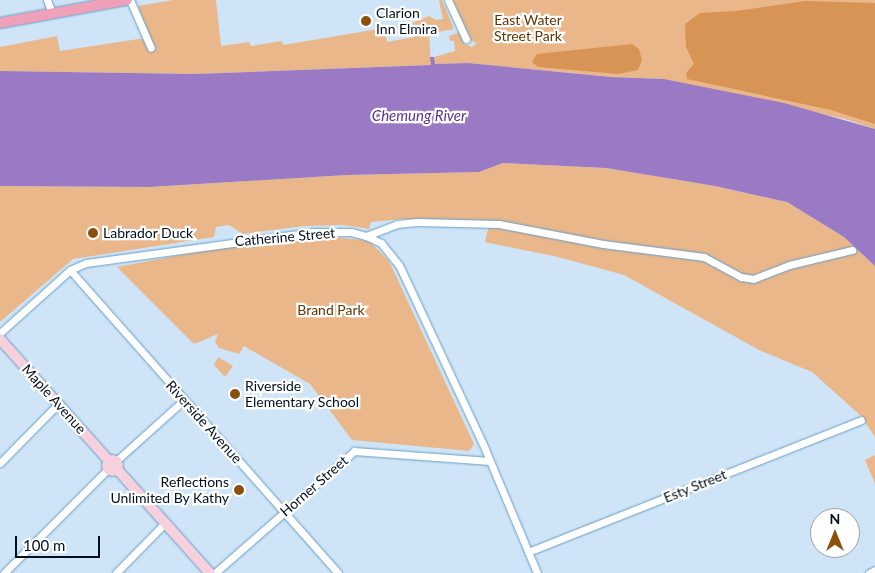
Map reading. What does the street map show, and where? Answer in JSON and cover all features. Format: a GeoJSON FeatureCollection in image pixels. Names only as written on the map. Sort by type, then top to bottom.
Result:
{"type":"FeatureCollection","features":[{"type":"Feature","properties":{"kind":"main road"},"geometry":{"type":"LineString","coordinates":[[0,23],[128,0]]}},
{"type":"Feature","properties":{"kind":"main road","name":"Maple Avenue"},"geometry":{"type":"LineString","coordinates":[[0,339],[165,523],[212,572]]}},
{"type":"Feature","properties":{"kind":"street"},"geometry":{"type":"LineString","coordinates":[[47,0],[52,13]]}},
{"type":"Feature","properties":{"kind":"street"},"geometry":{"type":"LineString","coordinates":[[128,0],[151,48]]}},
{"type":"Feature","properties":{"kind":"street"},"geometry":{"type":"LineString","coordinates":[[448,0],[466,39]]}},
{"type":"Feature","properties":{"kind":"street"},"geometry":{"type":"LineString","coordinates":[[366,236],[397,224],[417,222],[499,224],[603,244],[704,257],[740,277],[753,279],[789,265],[852,250]]}},
{"type":"Feature","properties":{"kind":"street","name":"Catherine Street"},"geometry":{"type":"LineString","coordinates":[[0,333],[70,270],[86,263],[254,238],[331,232],[366,236],[381,243],[399,265],[490,461],[537,573]]}},
{"type":"Feature","properties":{"kind":"street","name":"Riverside Avenue"},"geometry":{"type":"LineString","coordinates":[[70,270],[338,573]]}},
{"type":"Feature","properties":{"kind":"street"},"geometry":{"type":"LineString","coordinates":[[4,573],[112,464],[184,400]]}},
{"type":"Feature","properties":{"kind":"street"},"geometry":{"type":"LineString","coordinates":[[0,462],[58,404]]}},
{"type":"Feature","properties":{"kind":"street","name":"Esty Street"},"geometry":{"type":"LineString","coordinates":[[528,552],[862,420]]}},
{"type":"Feature","properties":{"kind":"street","name":"Horner Street"},"geometry":{"type":"LineString","coordinates":[[212,572],[354,451],[490,461]]}},
{"type":"Feature","properties":{"kind":"street"},"geometry":{"type":"LineString","coordinates":[[116,573],[165,523]]}},
{"type":"Feature","properties":{"kind":"street"},"geometry":{"type":"LineString","coordinates":[[869,573],[875,570]]}},
{"type":"Feature","properties":{"kind":"green space"},"geometry":{"type":"Polygon","coordinates":[[[173,0],[216,0],[221,46],[249,42],[251,46],[282,41],[283,45],[384,28],[387,42],[414,37],[412,23],[429,16],[436,20],[443,19],[439,0],[442,0],[454,29],[429,34],[431,65],[194,74],[0,71],[0,47],[57,36],[60,51],[145,38],[154,46],[138,6],[173,0]]]}},
{"type":"Feature","properties":{"kind":"green space","name":"East Water Street Park"},"geometry":{"type":"Polygon","coordinates":[[[448,0],[875,0],[875,129],[845,119],[664,79],[611,77],[468,63],[435,64],[434,57],[455,51],[454,41],[450,41],[449,36],[460,32],[465,44],[472,47],[477,43],[466,39],[448,0]]]}},
{"type":"Feature","properties":{"kind":"green space"},"geometry":{"type":"Polygon","coordinates":[[[503,163],[606,168],[715,186],[787,202],[844,237],[875,266],[875,437],[860,415],[812,372],[759,350],[624,275],[558,257],[485,242],[490,221],[402,219],[371,222],[369,229],[343,225],[304,226],[243,234],[229,225],[216,227],[214,237],[73,259],[0,322],[0,186],[149,187],[347,175],[479,172],[503,163]]]}},
{"type":"Feature","properties":{"kind":"green space","name":"Brand Park"},"geometry":{"type":"Polygon","coordinates":[[[317,235],[369,241],[389,261],[474,444],[469,451],[352,440],[310,384],[244,346],[239,354],[219,348],[215,342],[218,334],[194,344],[117,267],[244,243],[317,235]]]}},
{"type":"Feature","properties":{"kind":"green space"},"geometry":{"type":"Polygon","coordinates":[[[218,357],[233,366],[225,377],[214,365],[218,357]]]}},
{"type":"Feature","properties":{"kind":"green space"},"geometry":{"type":"Polygon","coordinates":[[[875,455],[875,484],[865,460],[875,455]]]}},
{"type":"Feature","properties":{"kind":"shaded area"},"geometry":{"type":"Polygon","coordinates":[[[805,1],[875,3],[875,124],[831,110],[687,79],[686,73],[694,64],[686,47],[685,24],[700,13],[736,11],[805,1]]]}},
{"type":"Feature","properties":{"kind":"shaded area"},"geometry":{"type":"Polygon","coordinates":[[[632,44],[639,49],[642,60],[638,70],[618,74],[538,67],[532,62],[537,54],[632,44]]]}},
{"type":"Feature","properties":{"kind":"water","name":"Chemung River"},"geometry":{"type":"Polygon","coordinates":[[[430,57],[434,57],[435,64],[468,63],[611,77],[664,79],[784,103],[875,129],[875,266],[844,237],[787,202],[715,186],[606,168],[503,163],[479,172],[347,175],[149,187],[0,186],[0,71],[194,74],[431,65],[430,57]]]}},
{"type":"Feature","properties":{"kind":"place","name":"Clarion Inn Elmira"},"geometry":{"type":"Point","coordinates":[366,21]}},
{"type":"Feature","properties":{"kind":"place","name":"Labrador Duck"},"geometry":{"type":"Point","coordinates":[93,233]}},
{"type":"Feature","properties":{"kind":"place","name":"Riverside Elementary School"},"geometry":{"type":"Point","coordinates":[235,394]}},
{"type":"Feature","properties":{"kind":"place","name":"Reflections Unlimited By Kathy"},"geometry":{"type":"Point","coordinates":[239,490]}}]}
